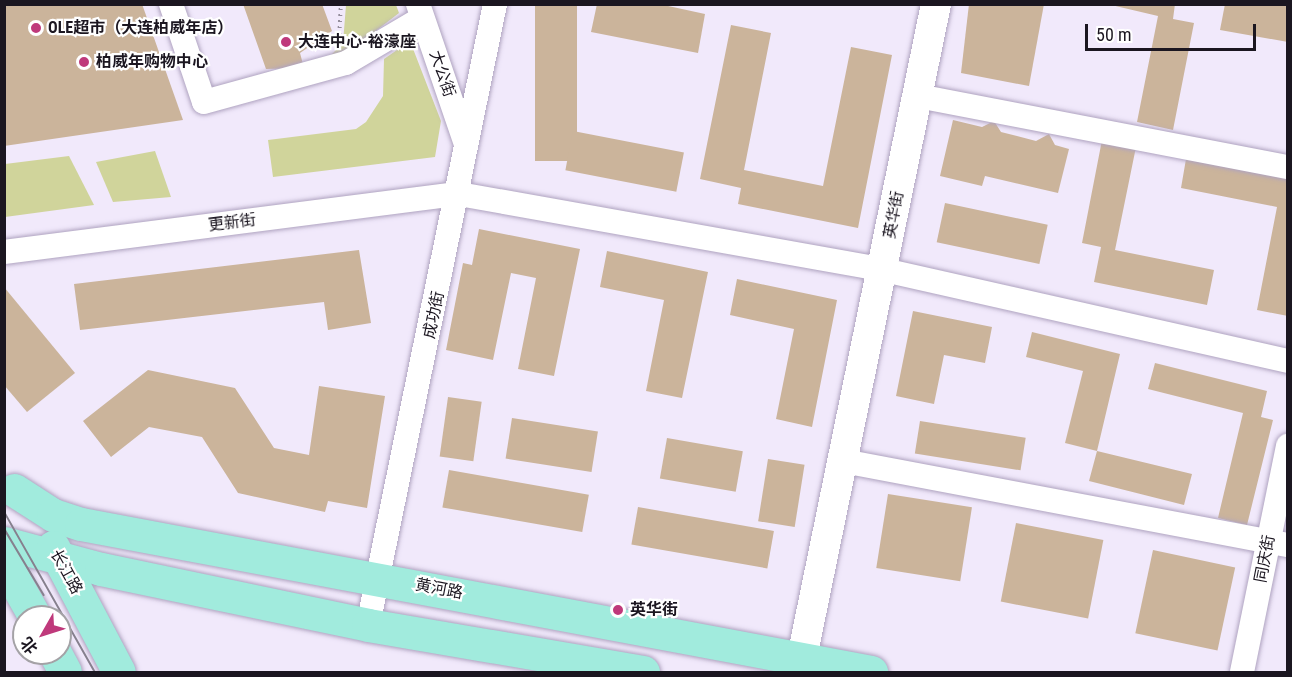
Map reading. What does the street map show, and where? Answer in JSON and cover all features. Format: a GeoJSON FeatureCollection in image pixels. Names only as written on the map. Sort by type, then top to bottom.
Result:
{"type":"FeatureCollection","features":[{"type":"Feature","properties":{"kind":"main road","name":"黄河路"},"geometry":{"type":"LineString","coordinates":[[9,483],[53,515],[81,524],[378,578],[800,666],[871,672]]}},
{"type":"Feature","properties":{"kind":"main road","name":"长江路"},"geometry":{"type":"LineString","coordinates":[[9,483],[59,558],[119,672]]}},
{"type":"Feature","properties":{"kind":"main road"},"geometry":{"type":"LineString","coordinates":[[4,543],[59,558],[368,625],[643,672]]}},
{"type":"Feature","properties":{"kind":"main road"},"geometry":{"type":"LineString","coordinates":[[4,562],[28,605]]}},
{"type":"Feature","properties":{"kind":"street"},"geometry":{"type":"LineString","coordinates":[[171,4],[204,102],[346,63],[420,11]]}},
{"type":"Feature","properties":{"kind":"street","name":"成功街"},"geometry":{"type":"LineString","coordinates":[[368,625],[459,194],[466,144],[495,4]]}},
{"type":"Feature","properties":{"kind":"street","name":"英华街"},"geometry":{"type":"LineString","coordinates":[[800,666],[884,270],[936,4]]}},
{"type":"Feature","properties":{"kind":"street","name":"大公街"},"geometry":{"type":"LineString","coordinates":[[420,11],[466,144]]}},
{"type":"Feature","properties":{"kind":"street"},"geometry":{"type":"LineString","coordinates":[[918,96],[1287,167]]}},
{"type":"Feature","properties":{"kind":"street","name":"更新街"},"geometry":{"type":"LineString","coordinates":[[4,252],[459,194],[884,270],[1287,361]]}},
{"type":"Feature","properties":{"kind":"street","name":"同庆街"},"geometry":{"type":"LineString","coordinates":[[1242,672],[1278,543],[1287,446]]}},
{"type":"Feature","properties":{"kind":"street"},"geometry":{"type":"LineString","coordinates":[[843,461],[1278,543]]}},
{"type":"Feature","properties":{"kind":"path"},"geometry":{"type":"LineString","coordinates":[[339,41],[341,4]]}},
{"type":"Feature","properties":{"kind":"green space"},"geometry":{"type":"Polygon","coordinates":[[[346,5],[396,5],[399,13],[334,63],[325,61],[343,43],[346,5]]]}},
{"type":"Feature","properties":{"kind":"green space"},"geometry":{"type":"Polygon","coordinates":[[[410,41],[441,121],[435,157],[273,177],[268,140],[356,129],[366,122],[383,96],[384,59],[410,41]]]}},
{"type":"Feature","properties":{"kind":"green space"},"geometry":{"type":"Polygon","coordinates":[[[155,151],[171,197],[113,202],[96,162],[155,151]]]}},
{"type":"Feature","properties":{"kind":"green space"},"geometry":{"type":"Polygon","coordinates":[[[69,156],[94,205],[5,217],[5,164],[69,156]]]}},
{"type":"Feature","properties":{"kind":"building","name":"柏威年购物中心"},"geometry":{"type":"Polygon","coordinates":[[[4,4],[142,4],[183,120],[4,146],[4,4]]]}},
{"type":"Feature","properties":{"kind":"building","name":"大连中心-裕濠座"},"geometry":{"type":"Polygon","coordinates":[[[243,4],[322,4],[332,31],[300,53],[304,68],[266,69],[243,4]]]}},
{"type":"Feature","properties":{"kind":"building"},"geometry":{"type":"Polygon","coordinates":[[[597,4],[659,4],[705,14],[698,53],[591,32],[597,4]]]}},
{"type":"Feature","properties":{"kind":"building"},"geometry":{"type":"Polygon","coordinates":[[[969,4],[1044,4],[1029,86],[961,73],[969,4]]]}},
{"type":"Feature","properties":{"kind":"building"},"geometry":{"type":"Polygon","coordinates":[[[1107,4],[1175,4],[1173,19],[1194,23],[1173,130],[1137,122],[1158,16],[1107,4]]]}},
{"type":"Feature","properties":{"kind":"building"},"geometry":{"type":"Polygon","coordinates":[[[1225,4],[1288,6],[1288,42],[1220,30],[1225,4]]]}},
{"type":"Feature","properties":{"kind":"building"},"geometry":{"type":"Polygon","coordinates":[[[535,5],[577,5],[577,161],[535,161],[535,5]]]}},
{"type":"Feature","properties":{"kind":"building"},"geometry":{"type":"Polygon","coordinates":[[[731,25],[771,33],[744,170],[823,186],[851,47],[892,55],[858,228],[738,204],[741,188],[700,179],[731,25]]]}},
{"type":"Feature","properties":{"kind":"building"},"geometry":{"type":"Polygon","coordinates":[[[953,120],[982,127],[994,121],[1001,132],[1036,141],[1049,134],[1055,145],[1069,149],[1058,193],[985,176],[982,186],[940,176],[953,120]]]}},
{"type":"Feature","properties":{"kind":"building"},"geometry":{"type":"Polygon","coordinates":[[[573,131],[684,153],[676,192],[565,170],[573,131]]]}},
{"type":"Feature","properties":{"kind":"building"},"geometry":{"type":"Polygon","coordinates":[[[1102,140],[1136,147],[1115,250],[1214,270],[1207,305],[1094,282],[1101,247],[1082,243],[1102,140]]]}},
{"type":"Feature","properties":{"kind":"building"},"geometry":{"type":"Polygon","coordinates":[[[1186,159],[1288,178],[1288,316],[1257,310],[1277,207],[1181,188],[1186,159]]]}},
{"type":"Feature","properties":{"kind":"building"},"geometry":{"type":"Polygon","coordinates":[[[945,203],[1048,225],[1039,264],[937,242],[945,203]]]}},
{"type":"Feature","properties":{"kind":"building"},"geometry":{"type":"Polygon","coordinates":[[[479,229],[580,249],[554,376],[518,369],[536,278],[511,273],[493,360],[446,350],[463,263],[472,265],[479,229]]]}},
{"type":"Feature","properties":{"kind":"building"},"geometry":{"type":"Polygon","coordinates":[[[359,250],[371,323],[328,330],[324,302],[80,330],[74,284],[359,250]]]}},
{"type":"Feature","properties":{"kind":"building"},"geometry":{"type":"Polygon","coordinates":[[[607,251],[708,272],[682,398],[646,391],[664,300],[600,287],[607,251]]]}},
{"type":"Feature","properties":{"kind":"building"},"geometry":{"type":"Polygon","coordinates":[[[737,279],[837,300],[812,427],[776,419],[794,329],[730,315],[737,279]]]}},
{"type":"Feature","properties":{"kind":"building"},"geometry":{"type":"Polygon","coordinates":[[[4,287],[75,373],[27,412],[4,385],[4,287]]]}},
{"type":"Feature","properties":{"kind":"building"},"geometry":{"type":"Polygon","coordinates":[[[913,311],[992,327],[985,363],[944,355],[934,404],[896,396],[913,311]]]}},
{"type":"Feature","properties":{"kind":"building"},"geometry":{"type":"Polygon","coordinates":[[[1032,332],[1120,354],[1097,451],[1065,443],[1083,371],[1026,357],[1032,332]]]}},
{"type":"Feature","properties":{"kind":"building"},"geometry":{"type":"Polygon","coordinates":[[[1155,363],[1267,391],[1261,417],[1273,420],[1247,525],[1218,518],[1243,413],[1148,389],[1155,363]]]}},
{"type":"Feature","properties":{"kind":"building"},"geometry":{"type":"Polygon","coordinates":[[[148,370],[235,388],[274,448],[309,455],[319,386],[385,396],[367,508],[328,501],[325,512],[238,493],[202,437],[149,427],[111,457],[83,421],[148,370]]]}},
{"type":"Feature","properties":{"kind":"building"},"geometry":{"type":"Polygon","coordinates":[[[448,397],[482,402],[473,461],[440,456],[448,397]]]}},
{"type":"Feature","properties":{"kind":"building"},"geometry":{"type":"Polygon","coordinates":[[[512,418],[598,432],[592,472],[506,458],[512,418]]]}},
{"type":"Feature","properties":{"kind":"building"},"geometry":{"type":"Polygon","coordinates":[[[920,421],[1026,438],[1021,470],[915,454],[920,421]]]}},
{"type":"Feature","properties":{"kind":"building"},"geometry":{"type":"Polygon","coordinates":[[[667,438],[743,451],[736,492],[660,478],[667,438]]]}},
{"type":"Feature","properties":{"kind":"building"},"geometry":{"type":"Polygon","coordinates":[[[1097,451],[1192,474],[1184,505],[1089,481],[1097,451]]]}},
{"type":"Feature","properties":{"kind":"building"},"geometry":{"type":"Polygon","coordinates":[[[768,459],[805,465],[795,527],[758,521],[768,459]]]}},
{"type":"Feature","properties":{"kind":"building"},"geometry":{"type":"Polygon","coordinates":[[[449,470],[589,495],[582,532],[442,507],[449,470]]]}},
{"type":"Feature","properties":{"kind":"building"},"geometry":{"type":"Polygon","coordinates":[[[888,494],[972,507],[960,581],[876,568],[888,494]]]}},
{"type":"Feature","properties":{"kind":"building"},"geometry":{"type":"Polygon","coordinates":[[[638,507],[774,531],[767,568],[631,544],[638,507]]]}},
{"type":"Feature","properties":{"kind":"building"},"geometry":{"type":"Polygon","coordinates":[[[1016,523],[1103,540],[1088,619],[1001,602],[1016,523]]]}},
{"type":"Feature","properties":{"kind":"building"},"geometry":{"type":"Polygon","coordinates":[[[1153,550],[1235,567],[1217,651],[1135,633],[1153,550]]]}},
{"type":"Feature","properties":{"kind":"tram line"},"geometry":{"type":"LineString","coordinates":[[4,511],[95,672]]}},
{"type":"Feature","properties":{"kind":"tram line"},"geometry":{"type":"LineString","coordinates":[[4,528],[44,595]]}},
{"type":"Feature","properties":{"kind":"place","name":"OLE超市（大连柏威年店）"},"geometry":{"type":"Point","coordinates":[36,28]}},
{"type":"Feature","properties":{"kind":"place","name":"大连中心-裕濠座"},"geometry":{"type":"Point","coordinates":[286,42]}},
{"type":"Feature","properties":{"kind":"place","name":"柏威年购物中心"},"geometry":{"type":"Point","coordinates":[84,62]}},
{"type":"Feature","properties":{"kind":"place","name":"英华街"},"geometry":{"type":"Point","coordinates":[618,610]}}]}
